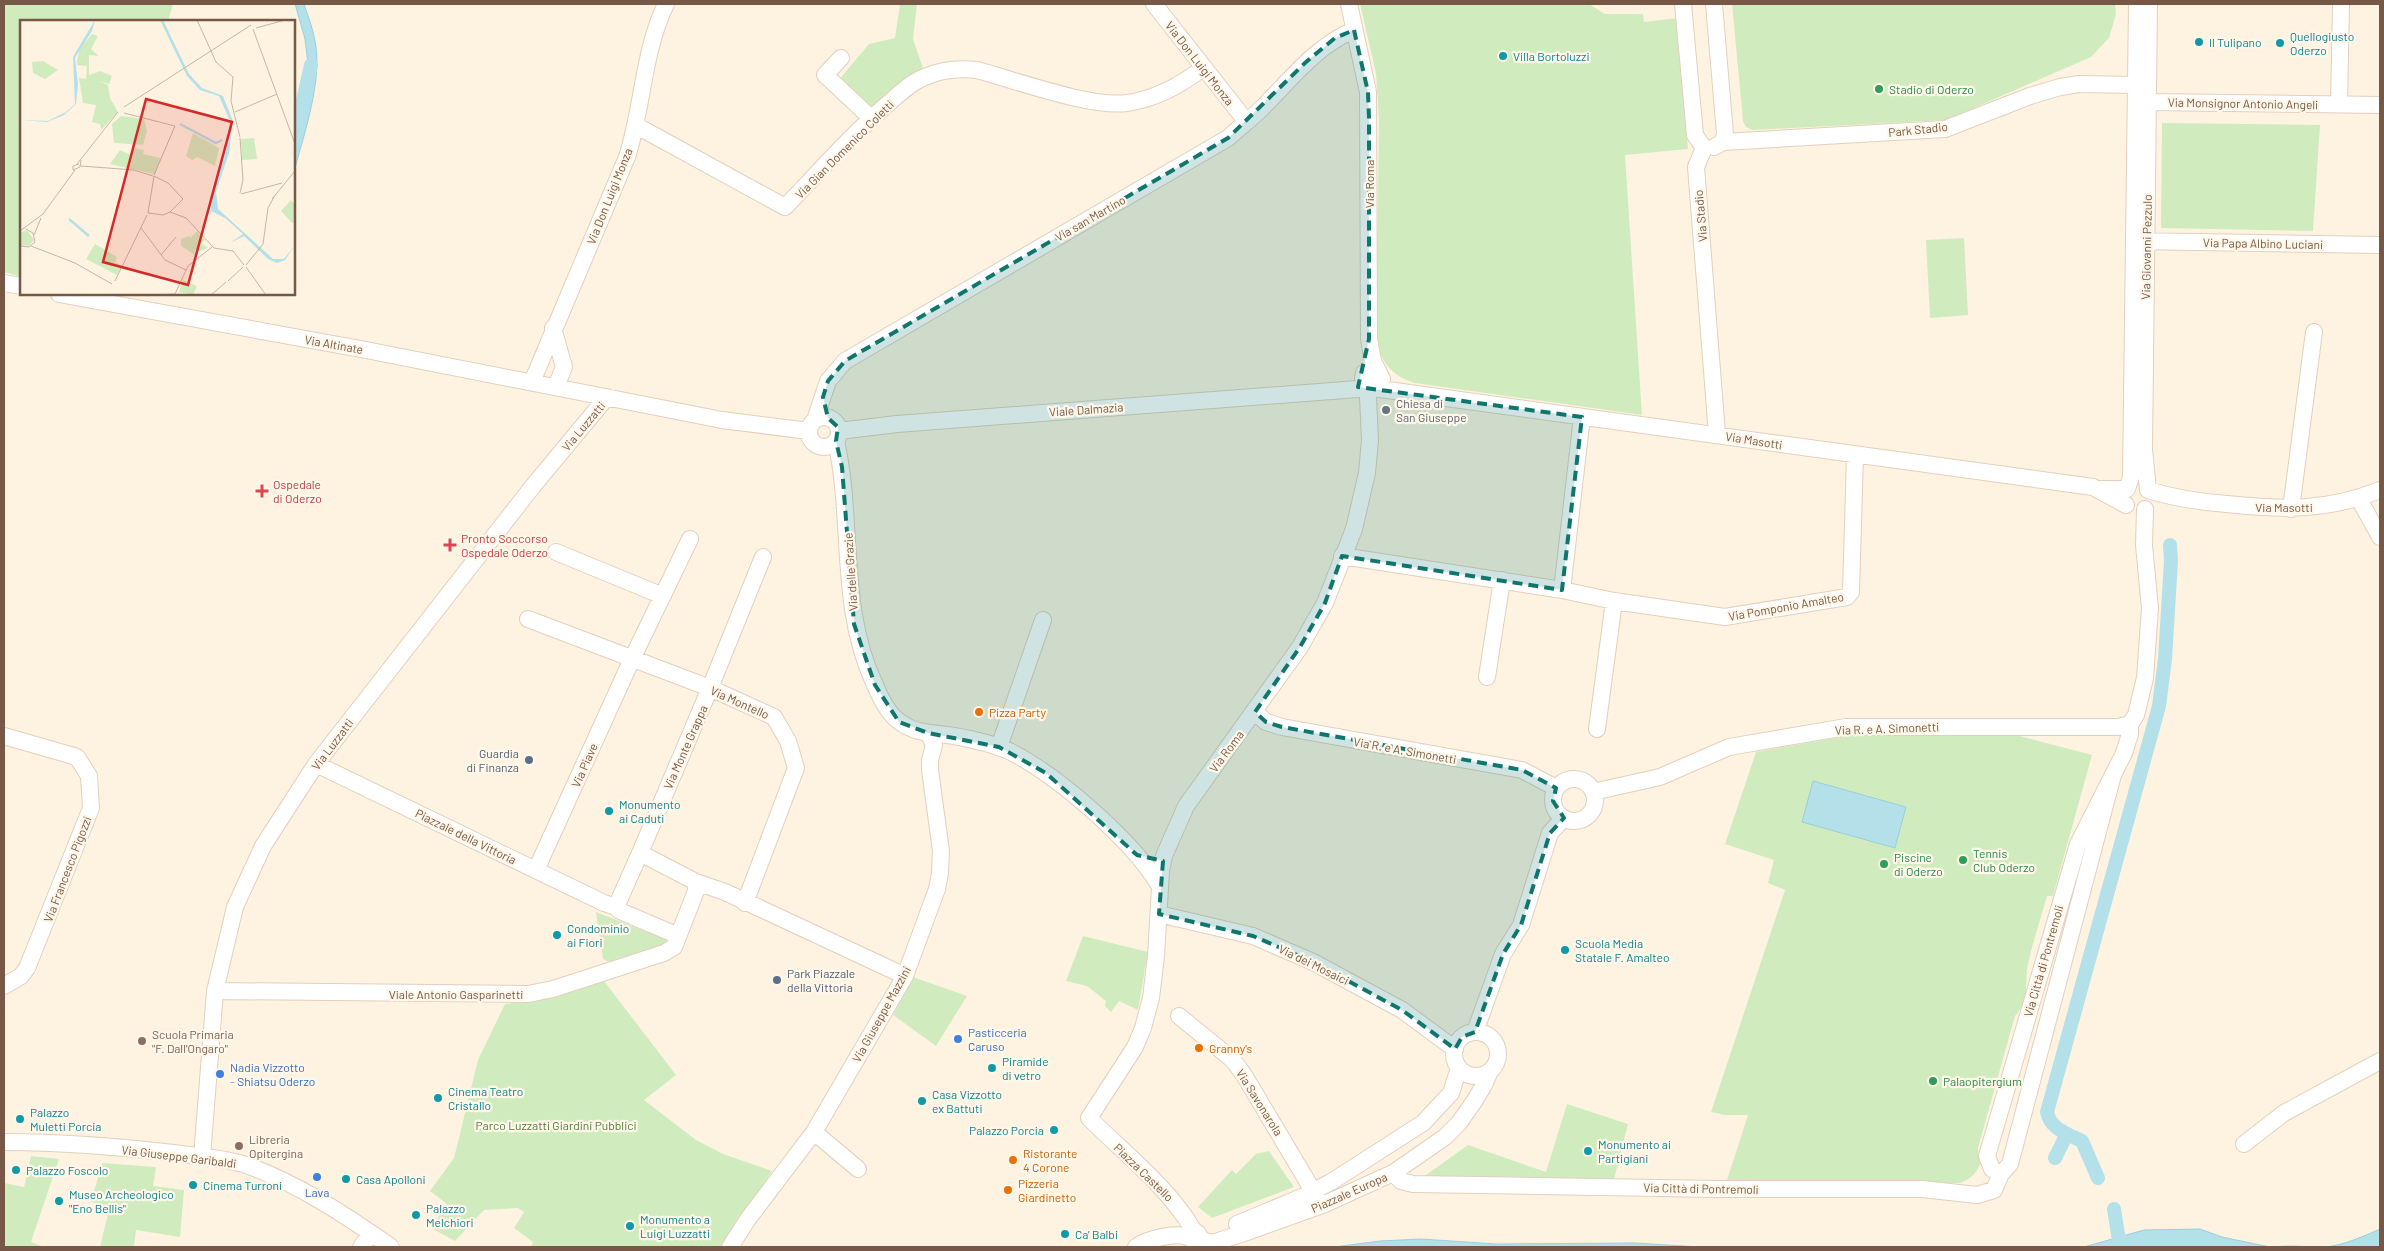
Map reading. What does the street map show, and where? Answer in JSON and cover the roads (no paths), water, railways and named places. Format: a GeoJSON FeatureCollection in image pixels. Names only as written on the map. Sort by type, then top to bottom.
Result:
{"type":"FeatureCollection","features":[{"type":"Feature","properties":{"kind":"street","name":"Via Don Luigi Monza"},"geometry":{"type":"LineString","coordinates":[[532,382],[553,328],[623,166],[637,126],[653,35],[666,4]]}},
{"type":"Feature","properties":{"kind":"street","name":"Via Don Luigi Monza"},"geometry":{"type":"LineString","coordinates":[[1154,4],[1246,121]]}},
{"type":"Feature","properties":{"kind":"street","name":"Via Roma"},"geometry":{"type":"LineString","coordinates":[[1089,1118],[1135,1047],[1143,1028],[1152,989],[1164,856],[1186,806],[1255,712],[1309,632],[1325,603],[1354,529],[1367,473],[1370,440],[1368,397],[1372,378],[1369,339],[1368,92],[1349,4]]}},
{"type":"Feature","properties":{"kind":"street","name":"Via Stadio"},"geometry":{"type":"LineString","coordinates":[[1683,4],[1700,142],[1696,167],[1717,434]]}},
{"type":"Feature","properties":{"kind":"street"},"geometry":{"type":"LineString","coordinates":[[1714,4],[1725,134],[1723,142]]}},
{"type":"Feature","properties":{"kind":"street","name":"Via Giovanni Pezzulo"},"geometry":{"type":"LineString","coordinates":[[2137,4],[2136,85],[2144,449],[2148,490],[2151,498],[2147,508]]}},
{"type":"Feature","properties":{"kind":"street","name":"Via Giovanni Pezzulo"},"geometry":{"type":"LineString","coordinates":[[2127,501],[2131,465],[2148,102],[2149,4]]}},
{"type":"Feature","properties":{"kind":"street"},"geometry":{"type":"LineString","coordinates":[[2339,104],[2340,4]]}},
{"type":"Feature","properties":{"kind":"street","name":"Via san Martino"},"geometry":{"type":"LineString","coordinates":[[818,423],[828,382],[845,361],[1228,138],[1334,38],[1354,30]]}},
{"type":"Feature","properties":{"kind":"street"},"geometry":{"type":"LineString","coordinates":[[841,58],[824,75],[871,118]]}},
{"type":"Feature","properties":{"kind":"street","name":"Via Gian Domenico Coletti"},"geometry":{"type":"LineString","coordinates":[[637,126],[785,206],[871,118],[910,85],[943,70],[961,68],[977,70],[1087,100],[1117,103],[1144,99],[1171,89],[1203,68]]}},
{"type":"Feature","properties":{"kind":"street","name":"Park Stadio"},"geometry":{"type":"LineString","coordinates":[[1700,142],[1713,148],[1723,142],[1945,129],[2060,86],[2136,85]]}},
{"type":"Feature","properties":{"kind":"street","name":"Via Monsignor Antonio Angeli"},"geometry":{"type":"LineString","coordinates":[[2148,102],[2380,105]]}},
{"type":"Feature","properties":{"kind":"street","name":"Via Papa Albino Luciani"},"geometry":{"type":"LineString","coordinates":[[2140,241],[2380,245]]}},
{"type":"Feature","properties":{"kind":"street"},"geometry":{"type":"LineString","coordinates":[[4,283],[20,286]]}},
{"type":"Feature","properties":{"kind":"street","name":"Via Altinate"},"geometry":{"type":"LineString","coordinates":[[64,295],[607,397]]}},
{"type":"Feature","properties":{"kind":"street"},"geometry":{"type":"LineString","coordinates":[[553,328],[564,367],[556,387]]}},
{"type":"Feature","properties":{"kind":"street"},"geometry":{"type":"LineString","coordinates":[[2291,509],[2314,332]]}},
{"type":"Feature","properties":{"kind":"street","name":"Via Masotti"},"geometry":{"type":"LineString","coordinates":[[1372,378],[1408,391],[2100,489],[2127,501]]}},
{"type":"Feature","properties":{"kind":"street","name":"Viale Dalmazia"},"geometry":{"type":"LineString","coordinates":[[837,436],[897,424],[1333,390],[1372,378]]}},
{"type":"Feature","properties":{"kind":"street"},"geometry":{"type":"LineString","coordinates":[[607,397],[722,420],[818,423],[812,440],[819,446],[828,446],[837,436]]}},
{"type":"Feature","properties":{"kind":"street","name":"Via Luzzatti"},"geometry":{"type":"LineString","coordinates":[[202,1157],[215,991],[235,906],[263,846],[316,764],[533,486],[607,397]]}},
{"type":"Feature","properties":{"kind":"street"},"geometry":{"type":"LineString","coordinates":[[1562,590],[1582,417]]}},
{"type":"Feature","properties":{"kind":"street","name":"Via delle Grazie"},"geometry":{"type":"LineString","coordinates":[[818,423],[836,423],[842,467],[850,596],[862,650],[875,685],[892,714],[899,722],[910,728],[928,733]]}},
{"type":"Feature","properties":{"kind":"street","name":"Via Pomponio Amalteo"},"geometry":{"type":"LineString","coordinates":[[1342,556],[1562,590],[1662,610],[1725,617],[1847,597],[1851,592],[1855,455]]}},
{"type":"Feature","properties":{"kind":"street"},"geometry":{"type":"LineString","coordinates":[[2147,508],[2137,512],[2127,501],[2136,485],[2148,490]]}},
{"type":"Feature","properties":{"kind":"street","name":"Via Masotti"},"geometry":{"type":"LineString","coordinates":[[2148,490],[2186,500],[2291,509],[2318,507],[2358,499],[2380,490]]}},
{"type":"Feature","properties":{"kind":"street"},"geometry":{"type":"LineString","coordinates":[[2358,499],[2380,537]]}},
{"type":"Feature","properties":{"kind":"street","name":"Via Masotti"},"geometry":{"type":"LineString","coordinates":[[2147,508],[2186,500]]}},
{"type":"Feature","properties":{"kind":"street","name":"Via Città di Pontremoli"},"geometry":{"type":"LineString","coordinates":[[2127,501],[2144,545]]}},
{"type":"Feature","properties":{"kind":"street","name":"Via Città di Pontremoli"},"geometry":{"type":"LineString","coordinates":[[2001,1174],[1992,1169],[1987,1156],[2033,976],[2077,849],[2128,744],[2130,724],[2136,715],[2145,678],[2150,608],[2144,545],[2147,508]]}},
{"type":"Feature","properties":{"kind":"street","name":"Via Piave"},"geometry":{"type":"LineString","coordinates":[[536,870],[632,659],[690,539]]}},
{"type":"Feature","properties":{"kind":"street"},"geometry":{"type":"LineString","coordinates":[[556,552],[664,596]]}},
{"type":"Feature","properties":{"kind":"street","name":"Via Monte Grappa"},"geometry":{"type":"LineString","coordinates":[[640,853],[710,688],[763,556]]}},
{"type":"Feature","properties":{"kind":"street"},"geometry":{"type":"LineString","coordinates":[[1487,678],[1502,580]]}},
{"type":"Feature","properties":{"kind":"street"},"geometry":{"type":"LineString","coordinates":[[1597,729],[1614,601]]}},
{"type":"Feature","properties":{"kind":"street"},"geometry":{"type":"LineString","coordinates":[[528,618],[632,659]]}},
{"type":"Feature","properties":{"kind":"street"},"geometry":{"type":"LineString","coordinates":[[999,747],[1044,620]]}},
{"type":"Feature","properties":{"kind":"street","name":"Via Montello"},"geometry":{"type":"LineString","coordinates":[[632,659],[710,688],[774,717],[788,741],[796,768],[745,903]]}},
{"type":"Feature","properties":{"kind":"street","name":"Via R. e A. Simonetti"},"geometry":{"type":"LineString","coordinates":[[1255,712],[1266,722],[1282,727],[1522,770],[1556,788]]}},
{"type":"Feature","properties":{"kind":"street","name":"Via R. e A. Simonetti"},"geometry":{"type":"LineString","coordinates":[[1593,792],[1660,777],[1729,747],[1846,727],[2108,727],[2130,724]]}},
{"type":"Feature","properties":{"kind":"street"},"geometry":{"type":"LineString","coordinates":[[928,733],[999,747],[1046,773],[1106,823],[1138,855],[1160,885]]}},
{"type":"Feature","properties":{"kind":"street","name":"Via Giuseppe Mazzini"},"geometry":{"type":"LineString","coordinates":[[730,1247],[748,1219],[803,1149],[814,1132],[905,976],[937,889],[940,873],[941,851],[930,770],[933,740],[928,733]]}},
{"type":"Feature","properties":{"kind":"street","name":"Via Francesco Pigozzi"},"geometry":{"type":"LineString","coordinates":[[4,736],[77,757],[89,776],[91,808],[47,923],[27,968],[21,976],[4,986]]}},
{"type":"Feature","properties":{"kind":"street"},"geometry":{"type":"LineString","coordinates":[[933,749],[946,742],[964,739]]}},
{"type":"Feature","properties":{"kind":"street","name":"Piazzale della Vittoria"},"geometry":{"type":"LineString","coordinates":[[316,764],[604,903],[616,907],[628,915],[674,934],[679,934]]}},
{"type":"Feature","properties":{"kind":"street","name":"Via Città di Pontremoli"},"geometry":{"type":"LineString","coordinates":[[1393,1173],[1401,1181],[1413,1184],[1718,1189],[1922,1189],[1977,1195],[1994,1190],[2001,1174],[2010,1164],[2113,775]]}},
{"type":"Feature","properties":{"kind":"street"},"geometry":{"type":"LineString","coordinates":[[1579,779],[1590,786],[1593,792],[1594,805],[1588,816],[1576,821],[1564,818],[1558,814],[1553,801],[1556,788],[1566,780],[1579,779]]}},
{"type":"Feature","properties":{"kind":"street"},"geometry":{"type":"LineString","coordinates":[[1490,1071],[1477,1076],[1464,1073],[1459,1068],[1454,1056],[1455,1049],[1462,1037],[1475,1032],[1503,954],[1521,925],[1550,833],[1564,818]]}},
{"type":"Feature","properties":{"kind":"street"},"geometry":{"type":"LineString","coordinates":[[2077,849],[2088,855],[2090,861]]}},
{"type":"Feature","properties":{"kind":"street"},"geometry":{"type":"LineString","coordinates":[[616,907],[640,853],[696,882],[725,892],[745,903],[905,976]]}},
{"type":"Feature","properties":{"kind":"street"},"geometry":{"type":"LineString","coordinates":[[1138,855],[1153,860],[1164,856]]}},
{"type":"Feature","properties":{"kind":"street"},"geometry":{"type":"LineString","coordinates":[[679,934],[696,892],[696,882]]}},
{"type":"Feature","properties":{"kind":"street","name":"Via dei Mosaici"},"geometry":{"type":"LineString","coordinates":[[1158,914],[1253,936],[1313,962],[1402,1010],[1455,1049]]}},
{"type":"Feature","properties":{"kind":"street","name":"Viale Antonio Gasparinetti"},"geometry":{"type":"LineString","coordinates":[[215,991],[528,994],[553,989],[664,953],[674,947],[679,934]]}},
{"type":"Feature","properties":{"kind":"street"},"geometry":{"type":"LineString","coordinates":[[2033,976],[2059,984]]}},
{"type":"Feature","properties":{"kind":"street","name":"Via Savonarola"},"geometry":{"type":"LineString","coordinates":[[1179,1016],[1233,1060],[1322,1196]]}},
{"type":"Feature","properties":{"kind":"street","name":"Piazzale Europa"},"geometry":{"type":"LineString","coordinates":[[1194,1234],[1205,1242],[1218,1242],[1322,1196],[1393,1173],[1445,1138],[1460,1123],[1497,1060],[1496,1046],[1488,1036],[1475,1032]]}},
{"type":"Feature","properties":{"kind":"street"},"geometry":{"type":"LineString","coordinates":[[2244,1144],[2284,1113],[2380,1061]]}},
{"type":"Feature","properties":{"kind":"street"},"geometry":{"type":"LineString","coordinates":[[1322,1196],[1423,1123],[1451,1094],[1459,1068]]}},
{"type":"Feature","properties":{"kind":"street","name":"Piazza Castello"},"geometry":{"type":"LineString","coordinates":[[1089,1118],[1171,1197],[1188,1219],[1194,1234]]}},
{"type":"Feature","properties":{"kind":"street"},"geometry":{"type":"LineString","coordinates":[[814,1132],[858,1169]]}},
{"type":"Feature","properties":{"kind":"street","name":"Via Giuseppe Garibaldi"},"geometry":{"type":"LineString","coordinates":[[4,1142],[64,1143],[202,1157],[244,1164],[268,1174],[323,1203],[391,1247]]}},
{"type":"Feature","properties":{"kind":"street"},"geometry":{"type":"LineString","coordinates":[[803,1149],[816,1146],[833,1148]]}},
{"type":"Feature","properties":{"kind":"street"},"geometry":{"type":"LineString","coordinates":[[362,1247],[372,1233]]}},
{"type":"Feature","properties":{"kind":"street"},"geometry":{"type":"LineString","coordinates":[[1136,1247],[1156,1238],[1194,1234]]}},
{"type":"Feature","properties":{"kind":"water"},"geometry":{"type":"Polygon","coordinates":[[[295,4],[304,4],[313,32],[317,57],[315,90],[295,168],[295,131],[307,91],[309,72],[305,39],[295,4]]]}},
{"type":"Feature","properties":{"kind":"water"},"geometry":{"type":"Polygon","coordinates":[[[1813,781],[1906,807],[1895,848],[1802,822],[1813,781]]]}},
{"type":"Feature","properties":{"kind":"water"},"geometry":{"type":"Polygon","coordinates":[[[2200,1229],[2222,1237],[2270,1247],[2084,1247],[2144,1230],[2200,1229]]]}},
{"type":"Feature","properties":{"kind":"water"},"geometry":{"type":"Polygon","coordinates":[[[2380,1229],[2380,1247],[2324,1247],[2345,1243],[2380,1229]]]}},
{"type":"Feature","properties":{"kind":"water"},"geometry":{"type":"Polygon","coordinates":[[[1421,1239],[1496,1244],[1635,1243],[1700,1247],[1334,1247],[1380,1241],[1421,1239]]]}},
{"type":"Feature","properties":{"kind":"water"},"geometry":{"type":"Polygon","coordinates":[[[2292,1246],[2324,1247],[2273,1247],[2292,1246]]]}},
{"type":"Feature","properties":{"kind":"waterway"},"geometry":{"type":"LineString","coordinates":[[295,135],[311,65]]}},
{"type":"Feature","properties":{"kind":"waterway"},"geometry":{"type":"LineString","coordinates":[[2098,1178],[2082,1141],[2056,1127],[2047,1112],[2159,706],[2165,659],[2171,561],[2170,545]]}},
{"type":"Feature","properties":{"kind":"waterway"},"geometry":{"type":"LineString","coordinates":[[2055,1158],[2067,1134]]}},
{"type":"Feature","properties":{"kind":"waterway"},"geometry":{"type":"LineString","coordinates":[[2114,1209],[2120,1247]]}},
{"type":"Feature","properties":{"kind":"place","name":"Il Tulipano"},"geometry":{"type":"Point","coordinates":[2199,42]}},
{"type":"Feature","properties":{"kind":"place","name":"Quellogiusto Oderzo"},"geometry":{"type":"Point","coordinates":[2280,43]}},
{"type":"Feature","properties":{"kind":"place","name":"Villa Bortoluzzi"},"geometry":{"type":"Point","coordinates":[1503,56]}},
{"type":"Feature","properties":{"kind":"place","name":"Stadio di Oderzo"},"geometry":{"type":"Point","coordinates":[1879,89]}},
{"type":"Feature","properties":{"kind":"place","name":"Chiesa di San Giuseppe"},"geometry":{"type":"Point","coordinates":[1386,410]}},
{"type":"Feature","properties":{"kind":"place","name":"Ospedale di Oderzo"},"geometry":{"type":"Point","coordinates":[262,491]}},
{"type":"Feature","properties":{"kind":"place","name":"Pronto Soccorso Ospedale Oderzo"},"geometry":{"type":"Point","coordinates":[450,545]}},
{"type":"Feature","properties":{"kind":"place","name":"Pizza Party"},"geometry":{"type":"Point","coordinates":[979,712]}},
{"type":"Feature","properties":{"kind":"place","name":"Guardia di Finanza"},"geometry":{"type":"Point","coordinates":[529,760]}},
{"type":"Feature","properties":{"kind":"place","name":"Monumento ai Caduti"},"geometry":{"type":"Point","coordinates":[609,811]}},
{"type":"Feature","properties":{"kind":"place","name":"Tennis Club Oderzo"},"geometry":{"type":"Point","coordinates":[1963,860]}},
{"type":"Feature","properties":{"kind":"place","name":"Piscine di Oderzo"},"geometry":{"type":"Point","coordinates":[1884,864]}},
{"type":"Feature","properties":{"kind":"place","name":"Condominio ai Fiori"},"geometry":{"type":"Point","coordinates":[557,935]}},
{"type":"Feature","properties":{"kind":"place","name":"Scuola Media Statale F. Amalteo"},"geometry":{"type":"Point","coordinates":[1565,950]}},
{"type":"Feature","properties":{"kind":"place","name":"Park Piazzale della Vittoria"},"geometry":{"type":"Point","coordinates":[777,980]}},
{"type":"Feature","properties":{"kind":"place","name":"Pasticceria Caruso"},"geometry":{"type":"Point","coordinates":[958,1039]}},
{"type":"Feature","properties":{"kind":"place","name":"Scuola Primaria \"F. Dall'Ongaro\""},"geometry":{"type":"Point","coordinates":[142,1041]}},
{"type":"Feature","properties":{"kind":"place","name":"Granny's"},"geometry":{"type":"Point","coordinates":[1199,1048]}},
{"type":"Feature","properties":{"kind":"place","name":"Piramide di vetro"},"geometry":{"type":"Point","coordinates":[992,1068]}},
{"type":"Feature","properties":{"kind":"place","name":"Nadia Vizzotto - Shiatsu Oderzo"},"geometry":{"type":"Point","coordinates":[220,1074]}},
{"type":"Feature","properties":{"kind":"place","name":"Palaopitergium"},"geometry":{"type":"Point","coordinates":[1933,1081]}},
{"type":"Feature","properties":{"kind":"place","name":"Cinema Teatro Cristallo"},"geometry":{"type":"Point","coordinates":[438,1098]}},
{"type":"Feature","properties":{"kind":"place","name":"Casa Vizzotto ex Battuti"},"geometry":{"type":"Point","coordinates":[922,1101]}},
{"type":"Feature","properties":{"kind":"place","name":"Palazzo Muletti Porcia"},"geometry":{"type":"Point","coordinates":[20,1119]}},
{"type":"Feature","properties":{"kind":"place","name":"Palazzo Porcia"},"geometry":{"type":"Point","coordinates":[1054,1130]}},
{"type":"Feature","properties":{"kind":"place","name":"Libreria Opitergina"},"geometry":{"type":"Point","coordinates":[239,1146]}},
{"type":"Feature","properties":{"kind":"place","name":"Monumento ai Partigiani"},"geometry":{"type":"Point","coordinates":[1588,1151]}},
{"type":"Feature","properties":{"kind":"place","name":"Ristorante 4 Corone"},"geometry":{"type":"Point","coordinates":[1013,1160]}},
{"type":"Feature","properties":{"kind":"place","name":"Palazzo Foscolo"},"geometry":{"type":"Point","coordinates":[16,1170]}},
{"type":"Feature","properties":{"kind":"place","name":"Lava"},"geometry":{"type":"Point","coordinates":[317,1177]}},
{"type":"Feature","properties":{"kind":"place","name":"Casa Apolloni"},"geometry":{"type":"Point","coordinates":[346,1179]}},
{"type":"Feature","properties":{"kind":"place","name":"Cinema Turroni"},"geometry":{"type":"Point","coordinates":[193,1185]}},
{"type":"Feature","properties":{"kind":"place","name":"Pizzeria Giardinetto"},"geometry":{"type":"Point","coordinates":[1008,1190]}},
{"type":"Feature","properties":{"kind":"place","name":"Museo Archeologico \"Eno Bellis\""},"geometry":{"type":"Point","coordinates":[59,1201]}},
{"type":"Feature","properties":{"kind":"place","name":"Palazzo Melchiori"},"geometry":{"type":"Point","coordinates":[416,1215]}},
{"type":"Feature","properties":{"kind":"place","name":"Monumento a Luigi Luzzatti"},"geometry":{"type":"Point","coordinates":[630,1226]}},
{"type":"Feature","properties":{"kind":"place","name":"Ca' Balbi"},"geometry":{"type":"Point","coordinates":[1065,1234]}},
{"type":"Feature","properties":{"kind":"park label","name":"Parco Luzzatti Giardini Pubblici"},"geometry":{"type":"Point","coordinates":[556,1125]}}]}
